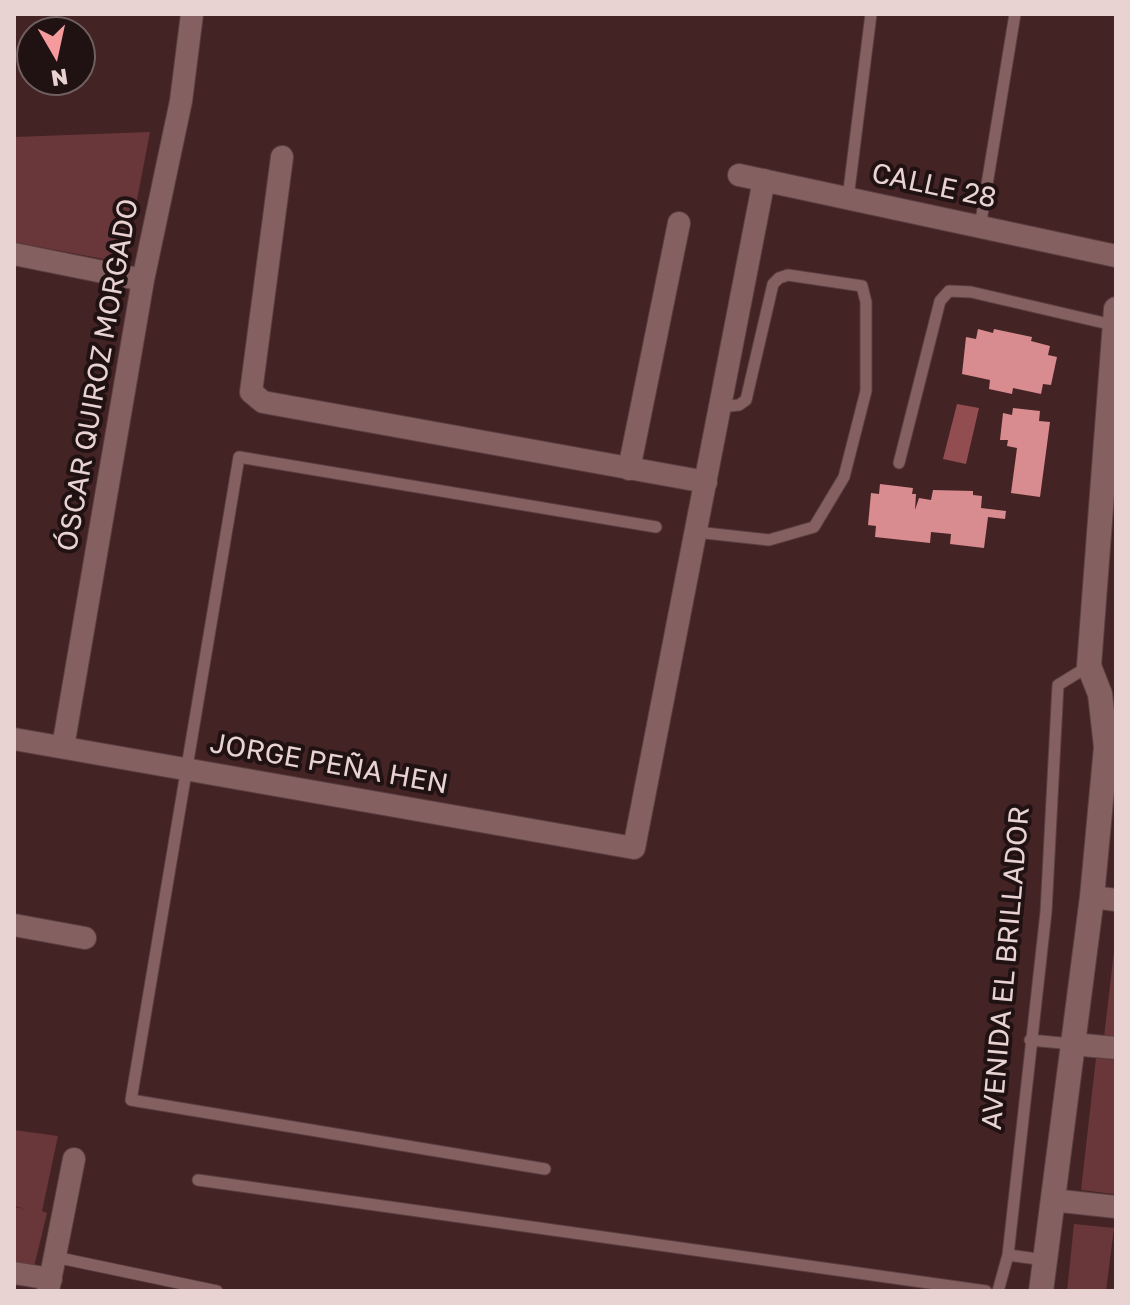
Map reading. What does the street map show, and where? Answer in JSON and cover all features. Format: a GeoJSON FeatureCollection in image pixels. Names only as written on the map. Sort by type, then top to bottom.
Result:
{"type":"FeatureCollection","features":[{"type":"Feature","properties":{"kind":"street","name":"ÓSCAR QUIROZ MORGADO"},"geometry":{"type":"LineString","coordinates":[[63,747],[143,280],[181,101],[192,14]]}},
{"type":"Feature","properties":{"kind":"street"},"geometry":{"type":"LineString","coordinates":[[282,157],[251,392],[263,402],[706,482]]}},
{"type":"Feature","properties":{"kind":"street","name":"CALLE 28"},"geometry":{"type":"LineString","coordinates":[[739,175],[1116,256]]}},
{"type":"Feature","properties":{"kind":"street"},"geometry":{"type":"LineString","coordinates":[[696,532],[764,180]]}},
{"type":"Feature","properties":{"kind":"street"},"geometry":{"type":"LineString","coordinates":[[629,469],[679,223]]}},
{"type":"Feature","properties":{"kind":"street"},"geometry":{"type":"LineString","coordinates":[[14,254],[143,280]]}},
{"type":"Feature","properties":{"kind":"street"},"geometry":{"type":"LineString","coordinates":[[1041,1291],[1072,1044],[1104,898],[1111,748],[1100,694],[1089,666],[1115,317]]}},
{"type":"Feature","properties":{"kind":"street","name":"JORGE PEÑA HEN"},"geometry":{"type":"LineString","coordinates":[[14,739],[634,848],[696,532]]}},
{"type":"Feature","properties":{"kind":"street"},"geometry":{"type":"LineString","coordinates":[[14,925],[85,938]]}},
{"type":"Feature","properties":{"kind":"street"},"geometry":{"type":"LineString","coordinates":[[1072,1044],[1116,1048]]}},
{"type":"Feature","properties":{"kind":"street"},"geometry":{"type":"LineString","coordinates":[[14,1273],[49,1285],[74,1159]]}},
{"type":"Feature","properties":{"kind":"street"},"geometry":{"type":"LineString","coordinates":[[1052,1200],[1116,1207]]}},
{"type":"Feature","properties":{"kind":"lane"},"geometry":{"type":"LineString","coordinates":[[848,198],[871,14]]}},
{"type":"Feature","properties":{"kind":"lane"},"geometry":{"type":"LineString","coordinates":[[980,227],[1015,14]]}},
{"type":"Feature","properties":{"kind":"lane"},"geometry":{"type":"LineString","coordinates":[[696,532],[769,540],[814,527],[844,477],[866,391],[866,292],[862,286],[788,275],[779,278],[773,284],[746,400],[739,405],[720,407]]}},
{"type":"Feature","properties":{"kind":"lane"},"geometry":{"type":"LineString","coordinates":[[899,463],[940,301],[949,291],[971,292],[1115,317]]}},
{"type":"Feature","properties":{"kind":"lane"},"geometry":{"type":"LineString","coordinates":[[545,1169],[131,1100],[239,457],[656,527]]}},
{"type":"Feature","properties":{"kind":"lane","name":"AVENIDA EL BRILLADOR"},"geometry":{"type":"LineString","coordinates":[[998,1291],[1008,1255],[1046,912],[1058,685],[1089,666]]}},
{"type":"Feature","properties":{"kind":"lane"},"geometry":{"type":"LineString","coordinates":[[1030,1040],[1072,1044]]}},
{"type":"Feature","properties":{"kind":"lane"},"geometry":{"type":"LineString","coordinates":[[198,1180],[986,1291]]}},
{"type":"Feature","properties":{"kind":"lane"},"geometry":{"type":"LineString","coordinates":[[1008,1255],[1045,1260]]}},
{"type":"Feature","properties":{"kind":"lane"},"geometry":{"type":"LineString","coordinates":[[55,1257],[217,1291]]}},
{"type":"Feature","properties":{"kind":"shaded area"},"geometry":{"type":"Polygon","coordinates":[[[150,132],[127,252],[114,261],[14,242],[14,137],[150,132]]]}},
{"type":"Feature","properties":{"kind":"shaded area"},"geometry":{"type":"Polygon","coordinates":[[[957,404],[979,408],[966,464],[943,459],[957,404]]]}},
{"type":"Feature","properties":{"kind":"shaded area"},"geometry":{"type":"Polygon","coordinates":[[[1116,934],[1116,1038],[1104,1037],[1116,934]]]}},
{"type":"Feature","properties":{"kind":"shaded area"},"geometry":{"type":"Polygon","coordinates":[[[1096,1058],[1116,1060],[1114,1194],[1081,1190],[1096,1058]]]}},
{"type":"Feature","properties":{"kind":"shaded area"},"geometry":{"type":"Polygon","coordinates":[[[14,1130],[58,1136],[42,1211],[47,1213],[34,1267],[14,1263],[14,1207],[27,1209],[14,1206],[14,1130]]]}},
{"type":"Feature","properties":{"kind":"shaded area"},"geometry":{"type":"Polygon","coordinates":[[[1074,1224],[1114,1228],[1106,1291],[1067,1291],[1074,1224]]]}},
{"type":"Feature","properties":{"kind":"building"},"geometry":{"type":"Polygon","coordinates":[[[978,329],[1032,337],[1031,341],[1050,346],[1048,355],[1057,357],[1051,385],[1043,384],[1041,394],[1013,388],[1012,394],[989,389],[990,380],[962,374],[966,337],[976,339],[978,329]]]}},
{"type":"Feature","properties":{"kind":"building"},"geometry":{"type":"Polygon","coordinates":[[[1013,408],[1040,411],[1039,421],[1050,422],[1040,497],[1011,493],[1017,448],[1007,446],[1008,440],[1000,440],[1003,413],[1012,415],[1013,408]]]}},
{"type":"Feature","properties":{"kind":"building"},"geometry":{"type":"Polygon","coordinates":[[[880,484],[913,488],[912,494],[916,494],[915,510],[919,498],[931,500],[933,490],[973,491],[973,495],[982,496],[981,508],[1006,511],[1005,519],[988,517],[984,548],[950,544],[951,534],[931,532],[930,543],[875,537],[876,526],[868,525],[871,493],[879,494],[880,484]]]}}]}
